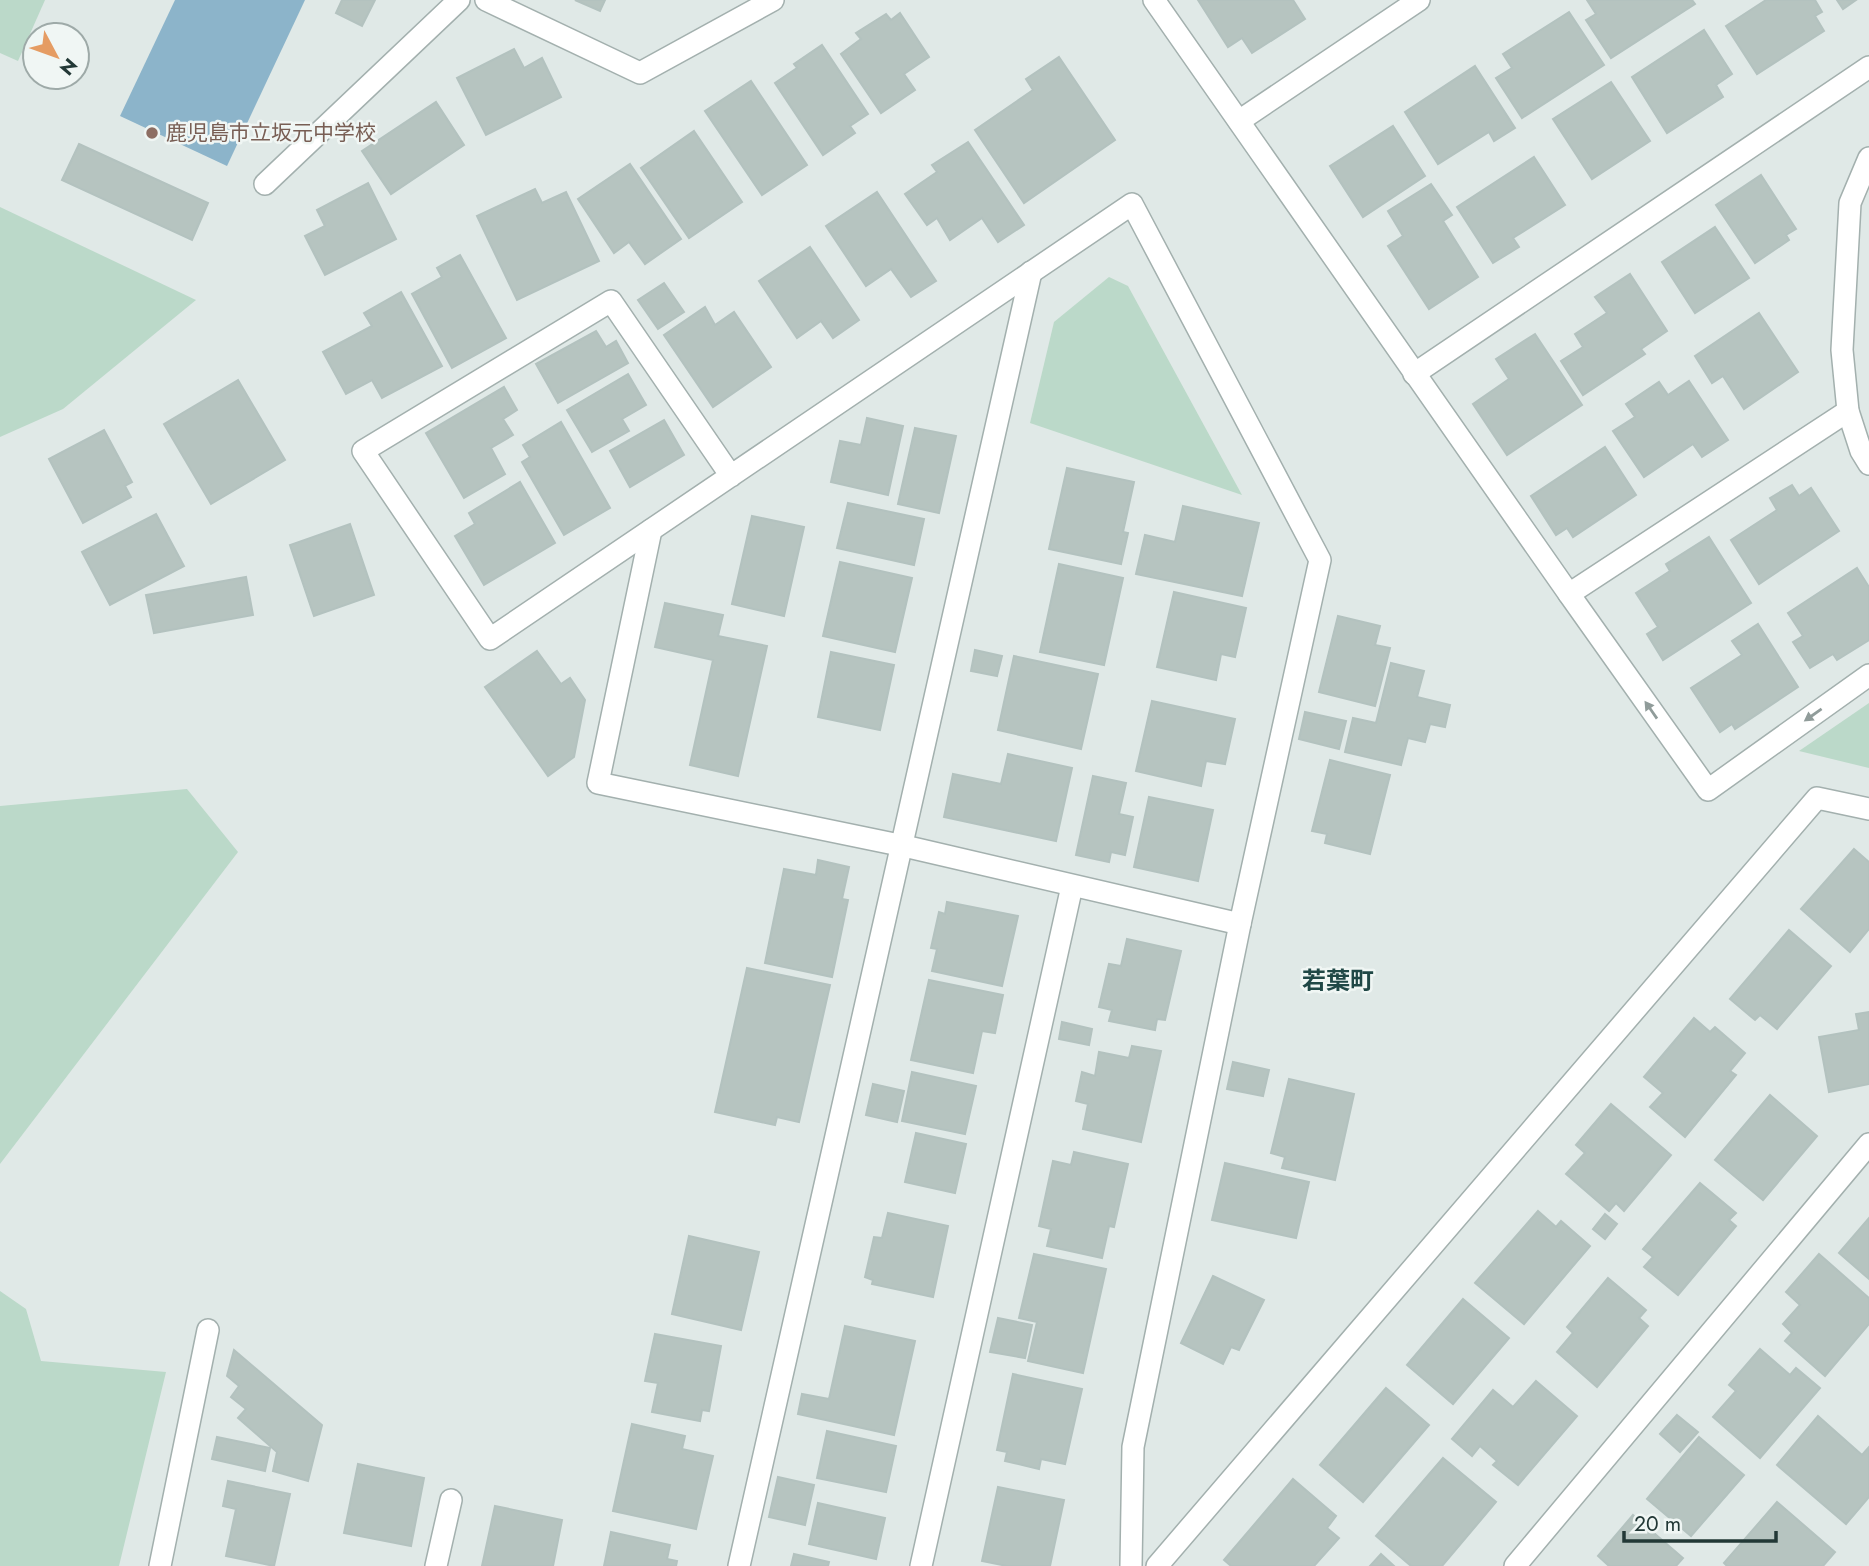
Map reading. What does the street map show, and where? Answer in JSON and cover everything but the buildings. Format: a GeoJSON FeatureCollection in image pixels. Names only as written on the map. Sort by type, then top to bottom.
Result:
{"type":"FeatureCollection","features":[{"type":"Feature","properties":{"kind":"street"},"geometry":{"type":"LineString","coordinates":[[265,184],[458,0]]}},
{"type":"Feature","properties":{"kind":"street"},"geometry":{"type":"LineString","coordinates":[[486,0],[640,74],[773,0]]}},
{"type":"Feature","properties":{"kind":"street"},"geometry":{"type":"LineString","coordinates":[[1154,0],[1708,790],[1869,675]]}},
{"type":"Feature","properties":{"kind":"street"},"geometry":{"type":"LineString","coordinates":[[1239,121],[1419,0]]}},
{"type":"Feature","properties":{"kind":"street"},"geometry":{"type":"LineString","coordinates":[[1414,374],[1869,67]]}},
{"type":"Feature","properties":{"kind":"street"},"geometry":{"type":"LineString","coordinates":[[1869,158],[1850,204],[1842,350],[1848,411],[1861,451],[1869,464]]}},
{"type":"Feature","properties":{"kind":"street"},"geometry":{"type":"LineString","coordinates":[[731,476],[611,301],[363,451],[490,639],[731,476],[1031,272],[1132,204],[1320,560],[1240,924],[1133,1447],[1131,1566]]}},
{"type":"Feature","properties":{"kind":"street"},"geometry":{"type":"LineString","coordinates":[[739,1566],[904,846],[1031,272]]}},
{"type":"Feature","properties":{"kind":"street"},"geometry":{"type":"LineString","coordinates":[[1570,594],[1848,411]]}},
{"type":"Feature","properties":{"kind":"street"},"geometry":{"type":"LineString","coordinates":[[651,530],[598,783],[904,846],[1240,924]]}},
{"type":"Feature","properties":{"kind":"street"},"geometry":{"type":"LineString","coordinates":[[1157,1566],[1817,798],[1869,809]]}},
{"type":"Feature","properties":{"kind":"street"},"geometry":{"type":"LineString","coordinates":[[921,1566],[1072,886]]}},
{"type":"Feature","properties":{"kind":"street"},"geometry":{"type":"LineString","coordinates":[[1515,1566],[1869,1144]]}},
{"type":"Feature","properties":{"kind":"street"},"geometry":{"type":"LineString","coordinates":[[160,1566],[208,1330]]}},
{"type":"Feature","properties":{"kind":"street"},"geometry":{"type":"LineString","coordinates":[[436,1566],[451,1500]]}},
{"type":"Feature","properties":{"kind":"green space"},"geometry":{"type":"Polygon","coordinates":[[[0,0],[45,0],[36,21],[21,21],[21,54],[18,61],[0,53],[0,0]]]}},
{"type":"Feature","properties":{"kind":"green space"},"geometry":{"type":"Polygon","coordinates":[[[0,207],[196,300],[63,409],[0,437],[0,207]]]}},
{"type":"Feature","properties":{"kind":"green space"},"geometry":{"type":"Polygon","coordinates":[[[1109,277],[1128,286],[1242,495],[1030,423],[1054,322],[1109,277]]]}},
{"type":"Feature","properties":{"kind":"green space"},"geometry":{"type":"Polygon","coordinates":[[[1869,703],[1869,768],[1799,751],[1869,703]]]}},
{"type":"Feature","properties":{"kind":"green space"},"geometry":{"type":"Polygon","coordinates":[[[187,789],[238,852],[0,1164],[0,806],[187,789]]]}},
{"type":"Feature","properties":{"kind":"green space"},"geometry":{"type":"Polygon","coordinates":[[[0,1291],[26,1309],[41,1361],[166,1372],[119,1566],[0,1566],[0,1291]]]}},
{"type":"Feature","properties":{"kind":"water"},"geometry":{"type":"Polygon","coordinates":[[[175,0],[305,0],[227,166],[120,116],[175,0]]]}},
{"type":"Feature","properties":{"kind":"place","name":"鹿児島市立坂元中学校"},"geometry":{"type":"Point","coordinates":[152,133]}},
{"type":"Feature","properties":{"kind":"district","name":"若葉町"},"geometry":{"type":"Point","coordinates":[1338,981]}}]}
